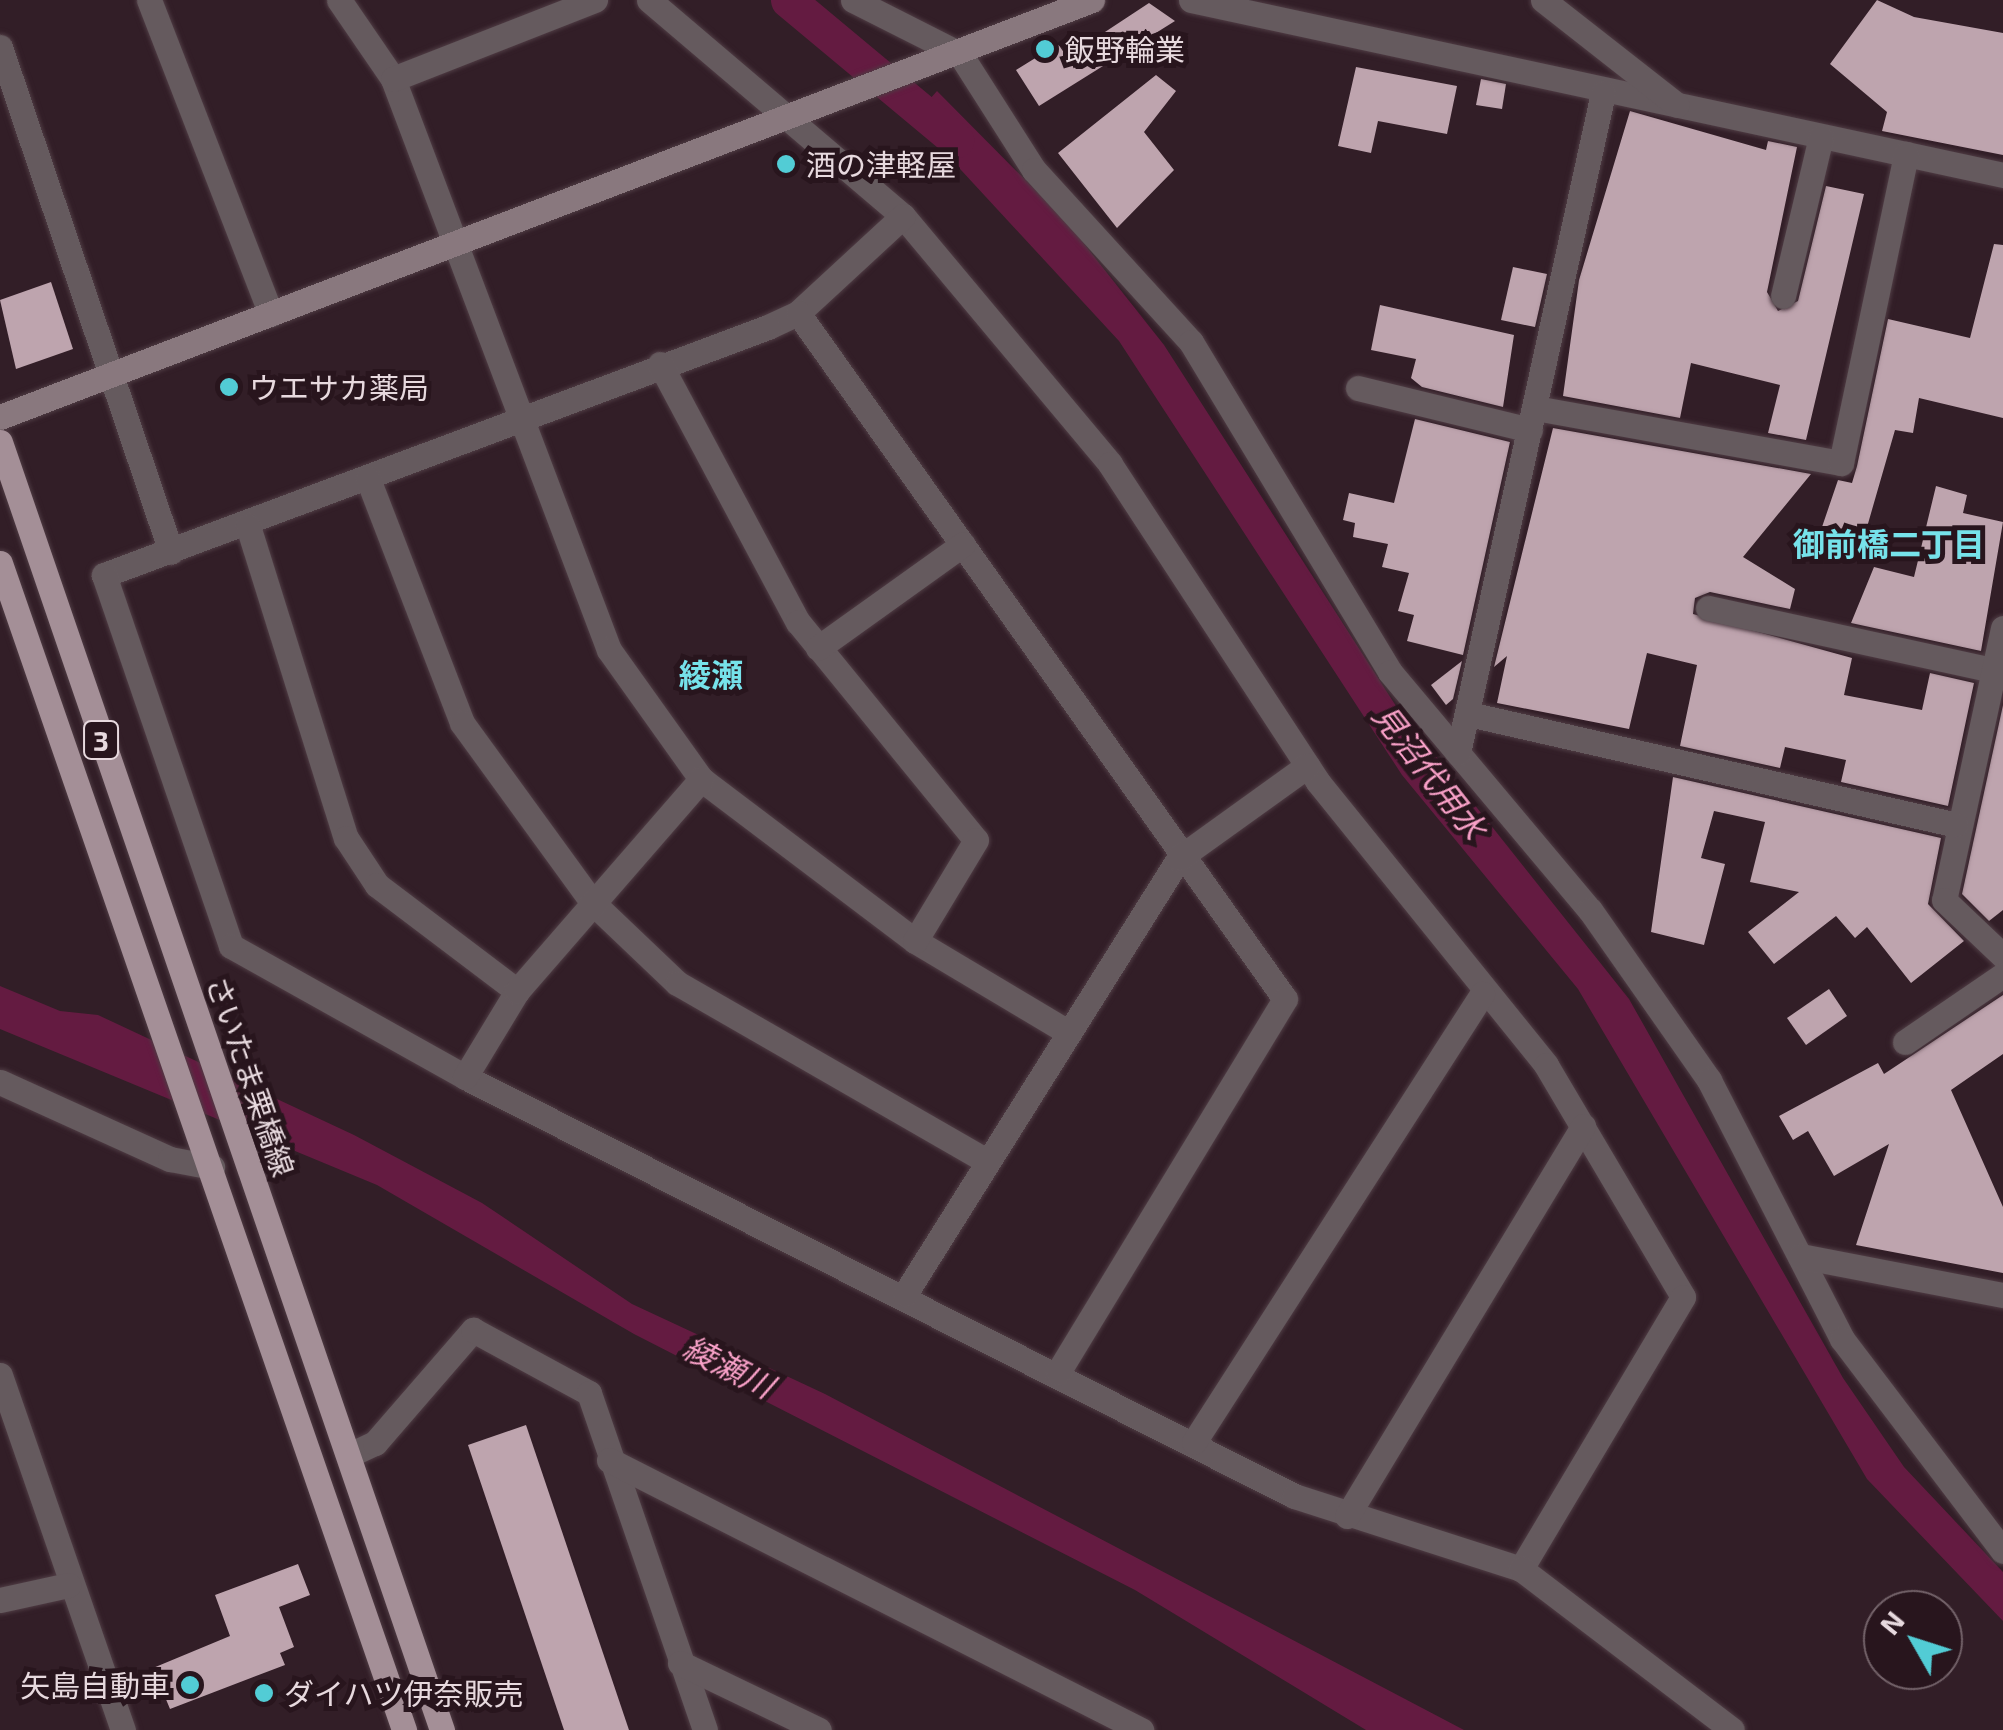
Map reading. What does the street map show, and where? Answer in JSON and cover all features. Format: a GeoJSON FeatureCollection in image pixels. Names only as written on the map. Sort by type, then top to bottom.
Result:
{"type":"FeatureCollection","features":[{"type":"Feature","properties":{"kind":"main road","name":"さいたま栗橋線"},"geometry":{"type":"LineString","coordinates":[[0,442],[442,1730]]}},
{"type":"Feature","properties":{"kind":"main road","name":"3"},"geometry":{"type":"LineString","coordinates":[[0,564],[404,1730]]}},
{"type":"Feature","properties":{"kind":"street"},"geometry":{"type":"LineString","coordinates":[[148,0],[271,314]]}},
{"type":"Feature","properties":{"kind":"street"},"geometry":{"type":"LineString","coordinates":[[339,0],[393,79],[515,422],[609,650],[701,779],[915,941],[1066,1032]]}},
{"type":"Feature","properties":{"kind":"street"},"geometry":{"type":"LineString","coordinates":[[393,79],[595,0]]}},
{"type":"Feature","properties":{"kind":"street"},"geometry":{"type":"LineString","coordinates":[[649,0],[794,116],[903,216],[1110,464],[1307,766],[1482,994],[1546,1065],[1684,1298],[1682,1310],[1521,1570]]}},
{"type":"Feature","properties":{"kind":"street"},"geometry":{"type":"LineString","coordinates":[[853,0],[960,54],[1034,170],[1191,342],[1390,672],[1590,910],[1708,1080],[1842,1339],[2003,1550]]}},
{"type":"Feature","properties":{"kind":"street"},"geometry":{"type":"LineString","coordinates":[[0,416],[920,71],[1092,0]]}},
{"type":"Feature","properties":{"kind":"street"},"geometry":{"type":"LineString","coordinates":[[1191,0],[1685,111],[2003,175]]}},
{"type":"Feature","properties":{"kind":"street"},"geometry":{"type":"LineString","coordinates":[[1543,0],[1685,111]]}},
{"type":"Feature","properties":{"kind":"street"},"geometry":{"type":"LineString","coordinates":[[0,47],[171,552]]}},
{"type":"Feature","properties":{"kind":"street"},"geometry":{"type":"LineString","coordinates":[[1458,753],[1473,715],[1603,93]]}},
{"type":"Feature","properties":{"kind":"street"},"geometry":{"type":"LineString","coordinates":[[1783,296],[1821,137]]}},
{"type":"Feature","properties":{"kind":"street"},"geometry":{"type":"LineString","coordinates":[[1358,388],[1533,419],[1840,463],[1906,154]]}},
{"type":"Feature","properties":{"kind":"street"},"geometry":{"type":"LineString","coordinates":[[903,216],[798,312],[248,526],[104,575],[230,946],[465,1077],[1347,1516],[1521,1570],[1732,1730]]}},
{"type":"Feature","properties":{"kind":"street"},"geometry":{"type":"LineString","coordinates":[[798,312],[1179,858],[1284,999],[1058,1372]]}},
{"type":"Feature","properties":{"kind":"street"},"geometry":{"type":"LineString","coordinates":[[660,364],[818,648],[976,840],[915,941]]}},
{"type":"Feature","properties":{"kind":"street"},"geometry":{"type":"LineString","coordinates":[[368,479],[462,722],[593,902],[677,983],[986,1161]]}},
{"type":"Feature","properties":{"kind":"street"},"geometry":{"type":"LineString","coordinates":[[248,526],[346,838],[377,885],[516,991]]}},
{"type":"Feature","properties":{"kind":"street"},"geometry":{"type":"LineString","coordinates":[[818,648],[963,544]]}},
{"type":"Feature","properties":{"kind":"street"},"geometry":{"type":"LineString","coordinates":[[1708,608],[1992,670]]}},
{"type":"Feature","properties":{"kind":"street"},"geometry":{"type":"LineString","coordinates":[[2003,628],[1956,825],[1944,900],[2003,956]]}},
{"type":"Feature","properties":{"kind":"street"},"geometry":{"type":"LineString","coordinates":[[1473,715],[1956,825]]}},
{"type":"Feature","properties":{"kind":"street"},"geometry":{"type":"LineString","coordinates":[[905,1294],[1066,1032],[1179,858],[1307,766]]}},
{"type":"Feature","properties":{"kind":"street"},"geometry":{"type":"LineString","coordinates":[[465,1077],[516,991],[701,779]]}},
{"type":"Feature","properties":{"kind":"street"},"geometry":{"type":"LineString","coordinates":[[1905,1042],[2003,974]]}},
{"type":"Feature","properties":{"kind":"street"},"geometry":{"type":"LineString","coordinates":[[1194,1442],[1482,994]]}},
{"type":"Feature","properties":{"kind":"street"},"geometry":{"type":"LineString","coordinates":[[0,1082],[170,1159],[208,1156]]}},
{"type":"Feature","properties":{"kind":"street"},"geometry":{"type":"LineString","coordinates":[[1347,1516],[1583,1126]]}},
{"type":"Feature","properties":{"kind":"street"},"geometry":{"type":"LineString","coordinates":[[1800,1256],[2003,1295]]}},
{"type":"Feature","properties":{"kind":"street"},"geometry":{"type":"LineString","coordinates":[[348,1455],[375,1443],[472,1330],[590,1392],[609,1460],[705,1730]]}},
{"type":"Feature","properties":{"kind":"street"},"geometry":{"type":"LineString","coordinates":[[0,1375],[68,1585],[123,1730]]}},
{"type":"Feature","properties":{"kind":"street"},"geometry":{"type":"LineString","coordinates":[[609,1460],[1141,1730]]}},
{"type":"Feature","properties":{"kind":"street"},"geometry":{"type":"LineString","coordinates":[[0,1600],[68,1585]]}},
{"type":"Feature","properties":{"kind":"street"},"geometry":{"type":"LineString","coordinates":[[680,1663],[819,1730]]}},
{"type":"Feature","properties":{"kind":"water"},"geometry":{"type":"Polygon","coordinates":[[[937,91],[1066,221],[1164,345],[1396,706],[1629,999],[1843,1378],[1904,1467],[2003,1572],[2003,1621],[1867,1479],[1578,989],[1402,775],[1119,341],[913,118],[937,91]]]}},
{"type":"Feature","properties":{"kind":"water","name":"綾瀬川"},"geometry":{"type":"Polygon","coordinates":[[[0,986],[60,1011],[98,1015],[354,1135],[482,1203],[632,1304],[825,1394],[1464,1730],[1366,1730],[1135,1590],[634,1334],[377,1185],[0,1029],[0,986]]]}},
{"type":"Feature","properties":{"kind":"building"},"geometry":{"type":"Polygon","coordinates":[[[1877,0],[1914,17],[2003,33],[2003,155],[1882,131],[1887,112],[1830,64],[1877,0]]]}},
{"type":"Feature","properties":{"kind":"building"},"geometry":{"type":"Polygon","coordinates":[[[1149,3],[1175,21],[1039,106],[1016,70],[1058,44],[1067,57],[1149,3]]]}},
{"type":"Feature","properties":{"kind":"building"},"geometry":{"type":"Polygon","coordinates":[[[1356,67],[1457,86],[1447,134],[1378,121],[1371,153],[1338,146],[1356,67]]]}},
{"type":"Feature","properties":{"kind":"building"},"geometry":{"type":"Polygon","coordinates":[[[1156,75],[1176,91],[1144,132],[1174,170],[1117,228],[1058,153],[1156,75]]]}},
{"type":"Feature","properties":{"kind":"building"},"geometry":{"type":"Polygon","coordinates":[[[1481,79],[1506,84],[1502,109],[1476,105],[1481,79]]]}},
{"type":"Feature","properties":{"kind":"building"},"geometry":{"type":"Polygon","coordinates":[[[1630,111],[1766,150],[1768,141],[1797,147],[1767,292],[1778,311],[1798,301],[1826,186],[1864,194],[1806,440],[1768,433],[1780,385],[1691,363],[1680,418],[1563,396],[1579,280],[1630,111]]]}},
{"type":"Feature","properties":{"kind":"building"},"geometry":{"type":"Polygon","coordinates":[[[1994,244],[2003,245],[2003,418],[1919,398],[1913,433],[1895,430],[1863,541],[1822,527],[1838,480],[1852,483],[1888,319],[1970,338],[1994,244]]]}},
{"type":"Feature","properties":{"kind":"building"},"geometry":{"type":"Polygon","coordinates":[[[1513,267],[1547,274],[1535,327],[1501,320],[1513,267]]]}},
{"type":"Feature","properties":{"kind":"building"},"geometry":{"type":"Polygon","coordinates":[[[51,282],[73,349],[16,369],[0,300],[51,282]]]}},
{"type":"Feature","properties":{"kind":"building"},"geometry":{"type":"Polygon","coordinates":[[[1380,305],[1514,335],[1503,407],[1422,387],[1411,378],[1416,359],[1371,350],[1380,305]]]}},
{"type":"Feature","properties":{"kind":"building"},"geometry":{"type":"Polygon","coordinates":[[[1415,419],[1510,442],[1463,655],[1407,641],[1414,615],[1398,611],[1409,573],[1382,567],[1388,544],[1353,537],[1355,523],[1343,520],[1349,493],[1394,503],[1415,419]]]}},
{"type":"Feature","properties":{"kind":"building"},"geometry":{"type":"Polygon","coordinates":[[[1553,428],[1811,474],[1743,557],[1795,589],[1790,609],[1710,592],[1695,598],[1693,614],[1852,658],[1844,695],[1922,710],[1930,673],[1974,683],[1948,806],[1841,782],[1846,760],[1785,747],[1780,768],[1680,746],[1697,665],[1647,653],[1629,729],[1497,703],[1507,656],[1494,667],[1553,428]]]}},
{"type":"Feature","properties":{"kind":"building"},"geometry":{"type":"Polygon","coordinates":[[[1936,486],[1967,495],[1963,513],[2003,522],[1981,651],[1851,623],[1874,567],[1914,577],[1936,486]]]}},
{"type":"Feature","properties":{"kind":"building"},"geometry":{"type":"Polygon","coordinates":[[[1462,661],[1453,699],[1446,705],[1431,685],[1462,661]]]}},
{"type":"Feature","properties":{"kind":"building"},"geometry":{"type":"Polygon","coordinates":[[[2003,705],[2003,910],[1989,921],[1962,894],[2003,705]]]}},
{"type":"Feature","properties":{"kind":"building"},"geometry":{"type":"Polygon","coordinates":[[[1673,777],[1941,838],[1928,904],[1964,941],[1911,983],[1867,927],[1855,938],[1836,916],[1774,964],[1748,932],[1799,892],[1750,882],[1765,822],[1714,811],[1701,858],[1725,864],[1704,945],[1651,932],[1673,777]]]}},
{"type":"Feature","properties":{"kind":"building"},"geometry":{"type":"Polygon","coordinates":[[[1829,989],[1847,1016],[1806,1045],[1787,1018],[1829,989]]]}},
{"type":"Feature","properties":{"kind":"building"},"geometry":{"type":"Polygon","coordinates":[[[2003,995],[2003,1054],[1951,1090],[2003,1207],[2003,1273],[1856,1245],[1889,1144],[1834,1176],[1808,1131],[1793,1140],[1779,1116],[1878,1063],[1884,1074],[2003,995]]]}},
{"type":"Feature","properties":{"kind":"building"},"geometry":{"type":"Polygon","coordinates":[[[526,1425],[629,1730],[564,1730],[468,1445],[526,1425]]]}},
{"type":"Feature","properties":{"kind":"building"},"geometry":{"type":"Polygon","coordinates":[[[298,1564],[310,1595],[279,1607],[294,1647],[280,1653],[285,1665],[170,1709],[153,1668],[230,1636],[215,1595],[298,1564]]]}},
{"type":"Feature","properties":{"kind":"waterway","name":"見沼代用水"},"geometry":{"type":"LineString","coordinates":[[788,0],[956,140]]}},
{"type":"Feature","properties":{"kind":"place","name":"飯野輪業"},"geometry":{"type":"Point","coordinates":[1045,49]}},
{"type":"Feature","properties":{"kind":"place","name":"酒の津軽屋"},"geometry":{"type":"Point","coordinates":[786,164]}},
{"type":"Feature","properties":{"kind":"place","name":"ウエサカ薬局"},"geometry":{"type":"Point","coordinates":[229,387]}},
{"type":"Feature","properties":{"kind":"place","name":"矢島自動車"},"geometry":{"type":"Point","coordinates":[190,1685]}},
{"type":"Feature","properties":{"kind":"place","name":"ダイハツ伊奈販売"},"geometry":{"type":"Point","coordinates":[264,1693]}},
{"type":"Feature","properties":{"kind":"district","name":"御前橋二丁目"},"geometry":{"type":"Point","coordinates":[1889,543]}},
{"type":"Feature","properties":{"kind":"district","name":"綾瀬"},"geometry":{"type":"Point","coordinates":[711,674]}}]}
